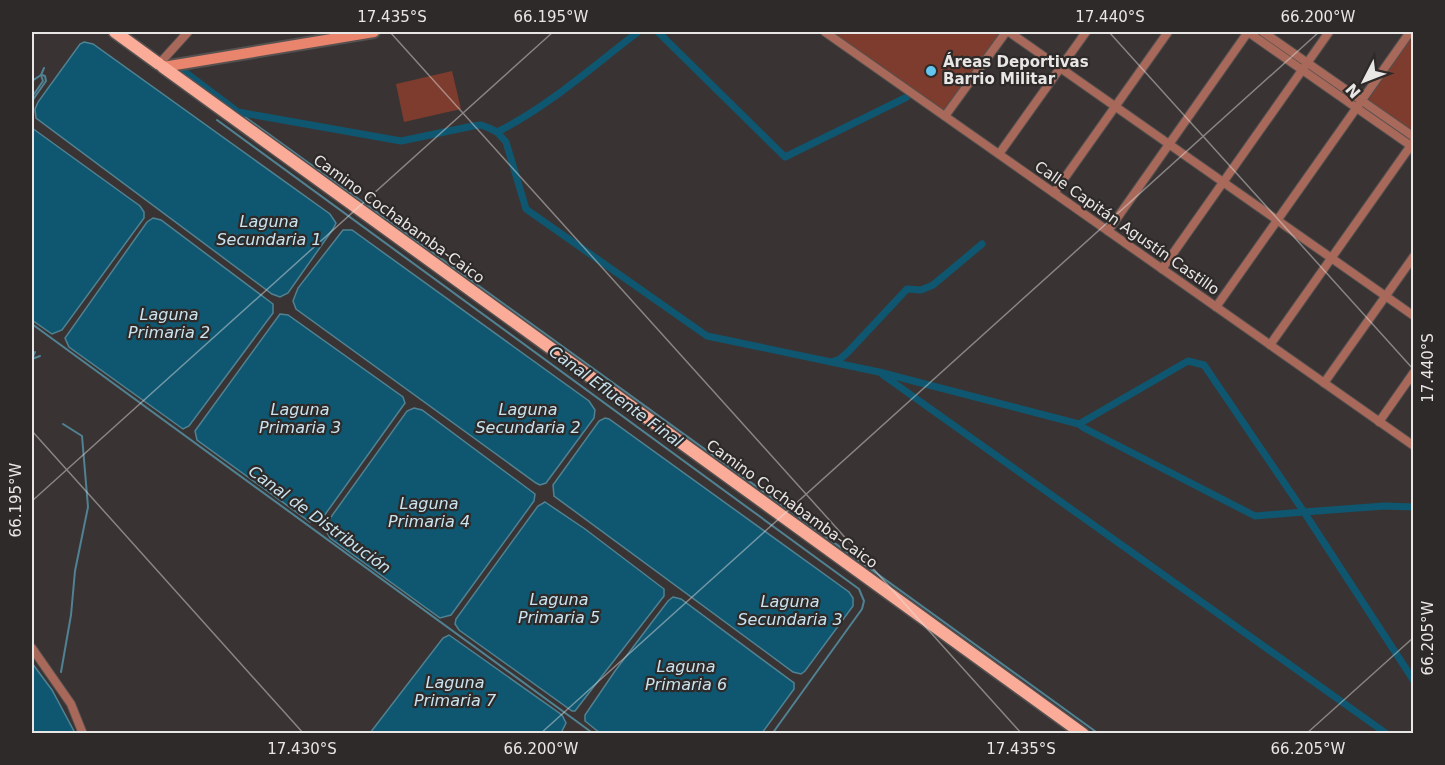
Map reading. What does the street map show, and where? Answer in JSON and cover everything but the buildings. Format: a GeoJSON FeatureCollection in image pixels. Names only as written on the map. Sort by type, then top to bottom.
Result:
{"type":"FeatureCollection","features":[{"type":"Feature","properties":{"kind":"main road","name":"Camino Cochabamba-Caico"},"geometry":{"type":"LineString","coordinates":[[115,32],[1083,734]]}},
{"type":"Feature","properties":{"kind":"main road"},"geometry":{"type":"LineString","coordinates":[[161,65],[374,32]]}},
{"type":"Feature","properties":{"kind":"street"},"geometry":{"type":"LineString","coordinates":[[161,65],[188,32]]}},
{"type":"Feature","properties":{"kind":"street","name":"Calle Capitán Agustín Castillo"},"geometry":{"type":"LineString","coordinates":[[825,32],[1413,446]]}},
{"type":"Feature","properties":{"kind":"street"},"geometry":{"type":"LineString","coordinates":[[945,116],[1007,32],[1413,316]]}},
{"type":"Feature","properties":{"kind":"street"},"geometry":{"type":"LineString","coordinates":[[999,154],[1086,32]]}},
{"type":"Feature","properties":{"kind":"street"},"geometry":{"type":"LineString","coordinates":[[1054,193],[1168,32]]}},
{"type":"Feature","properties":{"kind":"street"},"geometry":{"type":"LineString","coordinates":[[1108,231],[1248,32],[1304,66],[1359,104],[1413,143],[1270,345]]}},
{"type":"Feature","properties":{"kind":"street"},"geometry":{"type":"LineString","coordinates":[[1263,32],[1304,66]]}},
{"type":"Feature","properties":{"kind":"street"},"geometry":{"type":"LineString","coordinates":[[1162,269],[1329,32]]}},
{"type":"Feature","properties":{"kind":"street"},"geometry":{"type":"LineString","coordinates":[[1216,307],[1410,32]]}},
{"type":"Feature","properties":{"kind":"street"},"geometry":{"type":"LineString","coordinates":[[1324,383],[1413,256]]}},
{"type":"Feature","properties":{"kind":"street"},"geometry":{"type":"LineString","coordinates":[[1379,422],[1413,372]]}},
{"type":"Feature","properties":{"kind":"street"},"geometry":{"type":"LineString","coordinates":[[32,648],[71,704],[84,734]]}},
{"type":"Feature","properties":{"kind":"shaded area","name":"Áreas Deportivas Barrio Militar"},"geometry":{"type":"Polygon","coordinates":[[[832,32],[1000,32],[945,111],[832,32]]]}},
{"type":"Feature","properties":{"kind":"shaded area"},"geometry":{"type":"Polygon","coordinates":[[[1413,34],[1413,132],[1368,100],[1413,34]]]}},
{"type":"Feature","properties":{"kind":"shaded area"},"geometry":{"type":"Polygon","coordinates":[[[452,71],[461,109],[404,122],[396,84],[452,71]]]}},
{"type":"Feature","properties":{"kind":"water","name":"Laguna Secundaria 1"},"geometry":{"type":"Polygon","coordinates":[[[84,42],[93,44],[330,214],[336,223],[333,229],[288,293],[280,297],[272,294],[36,118],[35,109],[38,102],[80,44],[84,42]]]}},
{"type":"Feature","properties":{"kind":"water"},"geometry":{"type":"Polygon","coordinates":[[[32,128],[140,206],[144,212],[144,218],[62,330],[52,334],[32,320],[32,128]]]}},
{"type":"Feature","properties":{"kind":"water","name":"Laguna Primaria 2"},"geometry":{"type":"Polygon","coordinates":[[[153,218],[161,220],[273,304],[273,313],[189,426],[183,429],[69,347],[65,338],[147,222],[153,218]]]}},
{"type":"Feature","properties":{"kind":"water","name":"Laguna Secundaria 2"},"geometry":{"type":"Polygon","coordinates":[[[343,230],[352,230],[589,401],[595,410],[594,418],[546,483],[540,485],[536,483],[296,309],[293,301],[298,288],[343,230]]]}},
{"type":"Feature","properties":{"kind":"water","name":"Laguna Primaria 3"},"geometry":{"type":"Polygon","coordinates":[[[280,314],[288,315],[403,397],[405,403],[324,516],[316,522],[310,522],[197,440],[195,431],[280,314]]]}},
{"type":"Feature","properties":{"kind":"water","name":"Laguna Primaria 4"},"geometry":{"type":"Polygon","coordinates":[[[414,408],[422,410],[535,494],[534,501],[451,615],[440,618],[330,538],[325,529],[326,524],[407,411],[414,408]]]}},
{"type":"Feature","properties":{"kind":"water","name":"Laguna Secundaria 3"},"geometry":{"type":"Polygon","coordinates":[[[605,418],[849,592],[853,598],[853,606],[805,671],[801,674],[793,672],[554,496],[553,485],[599,421],[605,418]]]}},
{"type":"Feature","properties":{"kind":"water","name":"Laguna Primaria 5"},"geometry":{"type":"Polygon","coordinates":[[[545,502],[585,529],[664,589],[664,596],[575,711],[459,630],[455,624],[456,619],[538,506],[545,502]]]}},
{"type":"Feature","properties":{"kind":"water","name":"Laguna Primaria 6"},"geometry":{"type":"Polygon","coordinates":[[[673,597],[681,599],[794,683],[794,689],[762,733],[600,733],[585,721],[585,715],[615,671],[673,597]]]}},
{"type":"Feature","properties":{"kind":"water","name":"Laguna Primaria 7"},"geometry":{"type":"Polygon","coordinates":[[[449,635],[562,715],[566,723],[561,733],[370,733],[443,638],[449,635]]]}},
{"type":"Feature","properties":{"kind":"water"},"geometry":{"type":"Polygon","coordinates":[[[32,663],[52,690],[75,733],[32,733],[32,663]]]}},
{"type":"Feature","properties":{"kind":"waterway"},"geometry":{"type":"LineString","coordinates":[[497,132],[534,111],[638,32]]}},
{"type":"Feature","properties":{"kind":"waterway"},"geometry":{"type":"LineString","coordinates":[[658,32],[785,157],[907,97]]}},
{"type":"Feature","properties":{"kind":"waterway"},"geometry":{"type":"LineString","coordinates":[[32,97],[43,81],[41,75],[44,68]]}},
{"type":"Feature","properties":{"kind":"waterway"},"geometry":{"type":"LineString","coordinates":[[181,69],[238,112],[401,141],[473,126],[481,125],[489,128],[497,132],[506,142],[526,209],[707,336],[879,372],[1079,424],[1255,516],[1304,512],[1414,681]]}},
{"type":"Feature","properties":{"kind":"waterway"},"geometry":{"type":"LineString","coordinates":[[32,81],[41,75]]}},
{"type":"Feature","properties":{"kind":"waterway"},"geometry":{"type":"LineString","coordinates":[[32,101],[46,81],[45,76],[42,75]]}},
{"type":"Feature","properties":{"kind":"waterway"},"geometry":{"type":"LineString","coordinates":[[238,112],[1099,734]]}},
{"type":"Feature","properties":{"kind":"waterway","name":"Canal Efluente Final"},"geometry":{"type":"LineString","coordinates":[[217,120],[859,589],[864,601],[862,609],[772,734]]}},
{"type":"Feature","properties":{"kind":"waterway"},"geometry":{"type":"LineString","coordinates":[[832,362],[848,352],[907,289],[921,290],[933,285],[982,244]]}},
{"type":"Feature","properties":{"kind":"waterway","name":"Canal de Distribución"},"geometry":{"type":"LineString","coordinates":[[32,324],[594,734]]}},
{"type":"Feature","properties":{"kind":"waterway"},"geometry":{"type":"LineString","coordinates":[[32,359],[35,352]]}},
{"type":"Feature","properties":{"kind":"waterway"},"geometry":{"type":"LineString","coordinates":[[32,359],[40,356]]}},
{"type":"Feature","properties":{"kind":"waterway"},"geometry":{"type":"LineString","coordinates":[[1079,424],[1188,361],[1204,365],[1304,512],[1384,506],[1414,507]]}},
{"type":"Feature","properties":{"kind":"waterway"},"geometry":{"type":"LineString","coordinates":[[883,375],[1387,734]]}},
{"type":"Feature","properties":{"kind":"waterway"},"geometry":{"type":"LineString","coordinates":[[61,672],[71,615],[75,571],[88,507],[82,436],[63,424]]}},
{"type":"Feature","properties":{"kind":"place","name":"Áreas Deportivas Barrio Militar"},"geometry":{"type":"Point","coordinates":[931,71]}}]}
